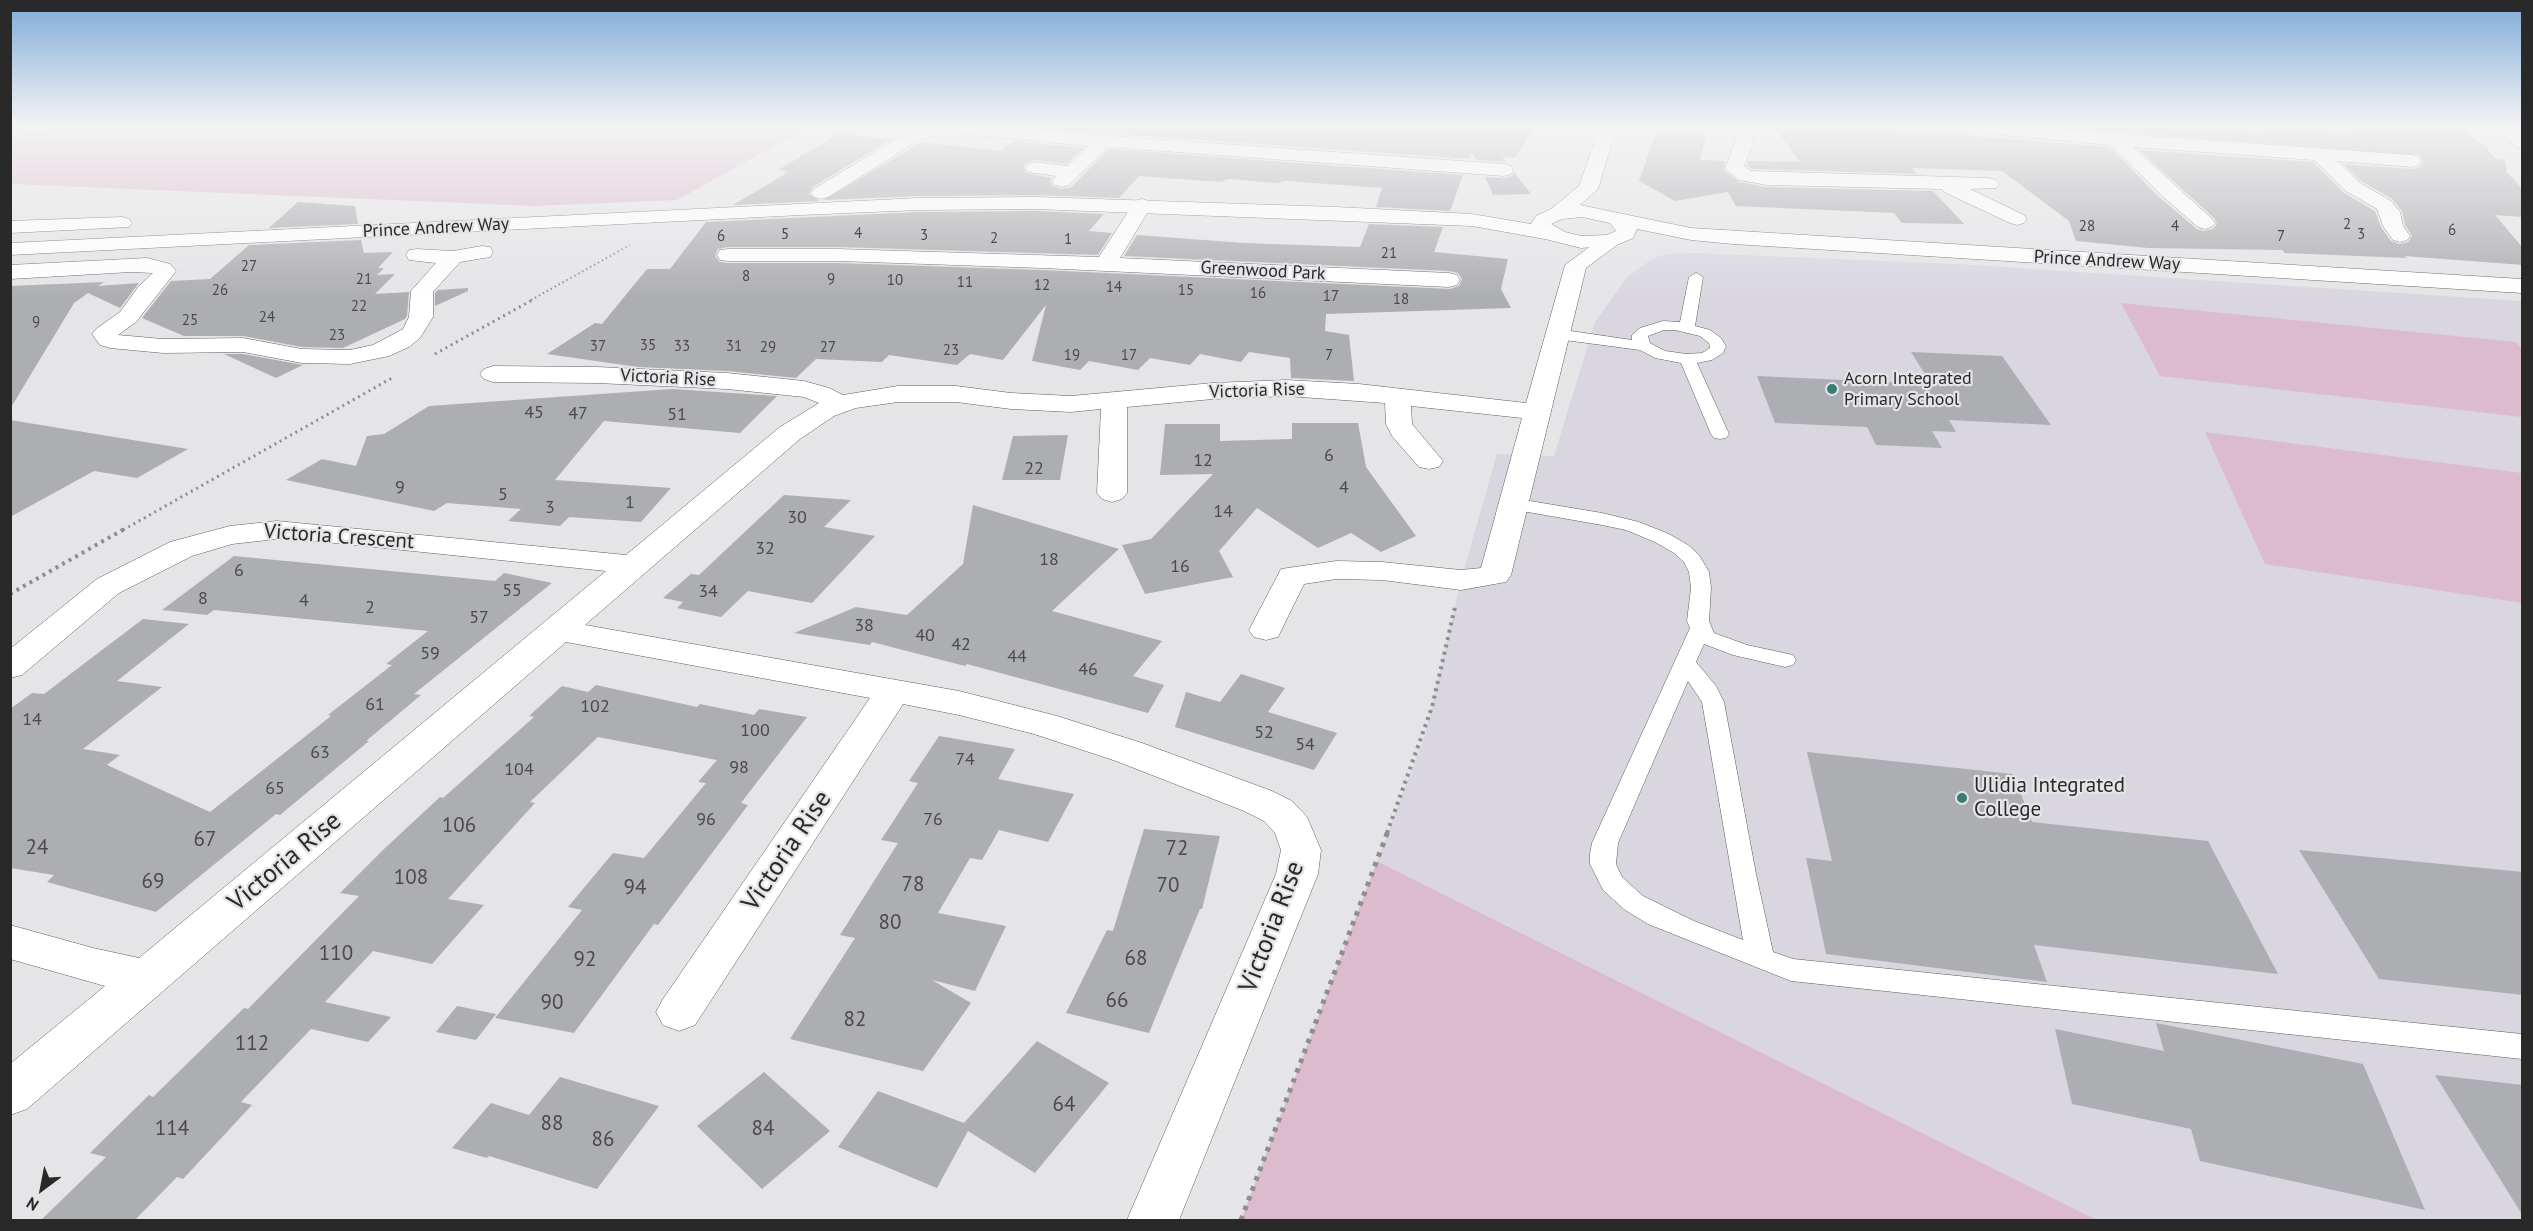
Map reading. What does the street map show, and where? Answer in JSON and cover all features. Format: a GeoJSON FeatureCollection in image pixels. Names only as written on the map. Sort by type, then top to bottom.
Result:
{"type":"FeatureCollection","features":[{"type":"Feature","properties":{"kind":"street"},"geometry":{"type":"LineString","coordinates":[[838,183],[829,189],[870,188]]}},
{"type":"Feature","properties":{"kind":"street"},"geometry":{"type":"LineString","coordinates":[[1553,225],[1588,189],[1590,183]]}},
{"type":"Feature","properties":{"kind":"street"},"geometry":{"type":"LineString","coordinates":[[1940,183],[2017,219]]}},
{"type":"Feature","properties":{"kind":"street"},"geometry":{"type":"LineString","coordinates":[[1975,183],[1989,184]]}},
{"type":"Feature","properties":{"kind":"street"},"geometry":{"type":"LineString","coordinates":[[2160,183],[2205,223]]}},
{"type":"Feature","properties":{"kind":"street"},"geometry":{"type":"LineString","coordinates":[[2349,183],[2384,205],[2390,212],[2393,226],[2400,236]]}},
{"type":"Feature","properties":{"kind":"street"},"geometry":{"type":"LineString","coordinates":[[1588,189],[1613,228]]}},
{"type":"Feature","properties":{"kind":"street","name":"Prince Andrew Way"},"geometry":{"type":"LineString","coordinates":[[10,249],[919,204],[1142,205],[1553,225]]}},
{"type":"Feature","properties":{"kind":"street"},"geometry":{"type":"LineString","coordinates":[[1105,264],[1142,205]]}},
{"type":"Feature","properties":{"kind":"street"},"geometry":{"type":"LineString","coordinates":[[1553,225],[1582,211],[1613,228]]}},
{"type":"Feature","properties":{"kind":"street"},"geometry":{"type":"LineString","coordinates":[[10,227],[122,223]]}},
{"type":"Feature","properties":{"kind":"street"},"geometry":{"type":"LineString","coordinates":[[1553,225],[1581,242],[1613,228]]}},
{"type":"Feature","properties":{"kind":"street"},"geometry":{"type":"LineString","coordinates":[[1553,225],[1576,265]]}},
{"type":"Feature","properties":{"kind":"street"},"geometry":{"type":"LineString","coordinates":[[1266,630],[1292,576],[1336,570],[1382,571],[1461,580],[1495,575],[1576,265],[1613,228]]}},
{"type":"Feature","properties":{"kind":"street","name":"Prince Andrew Way"},"geometry":{"type":"LineString","coordinates":[[1613,228],[2523,286]]}},
{"type":"Feature","properties":{"kind":"street"},"geometry":{"type":"LineString","coordinates":[[417,255],[453,257],[482,252]]}},
{"type":"Feature","properties":{"kind":"street"},"geometry":{"type":"LineString","coordinates":[[793,273],[807,254]]}},
{"type":"Feature","properties":{"kind":"street","name":"Greenwood Park"},"geometry":{"type":"LineString","coordinates":[[728,255],[807,254],[1105,264],[1420,270],[1449,280]]}},
{"type":"Feature","properties":{"kind":"street"},"geometry":{"type":"LineString","coordinates":[[10,272],[131,265],[154,266],[162,269],[165,271],[162,277],[147,291],[128,317],[104,334],[109,340],[119,343],[163,346],[243,345],[302,356],[350,357],[380,351],[400,342],[412,333],[421,316],[422,291],[453,257]]}},
{"type":"Feature","properties":{"kind":"street","name":"Victoria Rise"},"geometry":{"type":"LineString","coordinates":[[493,374],[676,378],[785,386],[820,393],[838,404]]}},
{"type":"Feature","properties":{"kind":"street","name":"Victoria Rise"},"geometry":{"type":"LineString","coordinates":[[10,1094],[790,434],[813,416],[838,404],[881,396],[929,393],[1041,404],[1114,401],[1261,389],[1317,389],[1536,412]]}},
{"type":"Feature","properties":{"kind":"street"},"geometry":{"type":"LineString","coordinates":[[1400,396],[1397,409],[1399,424],[1406,436],[1429,461]]}},
{"type":"Feature","properties":{"kind":"street"},"geometry":{"type":"LineString","coordinates":[[1112,493],[1114,401]]}},
{"type":"Feature","properties":{"kind":"street","name":"Victoria Crescent"},"geometry":{"type":"LineString","coordinates":[[10,667],[95,595],[126,575],[181,549],[246,532],[277,530],[335,534],[635,565]]}},
{"type":"Feature","properties":{"kind":"street","name":"Victoria Rise"},"geometry":{"type":"LineString","coordinates":[[558,630],[959,703],[1044,725],[1129,752],[1258,801],[1278,811],[1293,827],[1301,850],[1297,874],[1153,1221]]}},
{"type":"Feature","properties":{"kind":"street","name":"Victoria Rise"},"geometry":{"type":"LineString","coordinates":[[679,1012],[894,690]]}},
{"type":"Feature","properties":{"kind":"street"},"geometry":{"type":"LineString","coordinates":[[10,942],[93,966],[149,978]]}},
{"type":"Feature","properties":{"kind":"lane"},"geometry":{"type":"LineString","coordinates":[[1687,327],[1696,277]]}},
{"type":"Feature","properties":{"kind":"lane"},"geometry":{"type":"LineString","coordinates":[[1557,334],[1644,346],[1661,355],[1687,359],[1706,357],[1717,350],[1718,346],[1712,337],[1687,327],[1652,327],[1640,335],[1644,346]]}},
{"type":"Feature","properties":{"kind":"lane"},"geometry":{"type":"LineString","coordinates":[[1687,359],[1720,435]]}},
{"type":"Feature","properties":{"kind":"lane"},"geometry":{"type":"LineString","coordinates":[[1512,504],[1602,519],[1632,526],[1662,538],[1681,549],[1692,559],[1699,572],[1701,588],[1698,621],[1705,637],[1717,643],[1785,660]]}},
{"type":"Feature","properties":{"kind":"lane"},"geometry":{"type":"LineString","coordinates":[[1700,629],[1605,843],[1603,864],[1612,883],[1634,903],[1684,929],[1791,970],[2523,1047]]}},
{"type":"Feature","properties":{"kind":"lane"},"geometry":{"type":"LineString","coordinates":[[1685,662],[1708,691],[1713,702],[1743,874],[1761,959]]}},
{"type":"Feature","properties":{"kind":"path"},"geometry":{"type":"LineString","coordinates":[[426,359],[683,215]]}},
{"type":"Feature","properties":{"kind":"path"},"geometry":{"type":"LineString","coordinates":[[10,594],[395,376]]}},
{"type":"Feature","properties":{"kind":"path"},"geometry":{"type":"LineString","coordinates":[[1241,1221],[1370,880],[1432,707],[1461,580]]}},
{"type":"Feature","properties":{"kind":"shaded area"},"geometry":{"type":"Polygon","coordinates":[[[707,183],[677,200],[534,206],[11,184],[707,183]]]}},
{"type":"Feature","properties":{"kind":"shaded area","name":"Ulidia Integrated College"},"geometry":{"type":"Polygon","coordinates":[[[1693,253],[1957,264],[2522,301],[2522,1220],[2097,1220],[1377,861],[1425,735],[1461,580],[1497,454],[1554,456],[1595,322],[1628,276],[1654,258],[1666,254],[1693,253]]]}},
{"type":"Feature","properties":{"kind":"shaded area"},"geometry":{"type":"Polygon","coordinates":[[[2121,303],[2516,342],[2522,349],[2522,417],[2160,376],[2121,303]]]}},
{"type":"Feature","properties":{"kind":"shaded area"},"geometry":{"type":"Polygon","coordinates":[[[2205,432],[2522,473],[2522,603],[2265,564],[2205,432]]]}},
{"type":"Feature","properties":{"kind":"shaded area"},"geometry":{"type":"Polygon","coordinates":[[[1377,861],[2097,1220],[1241,1220],[1377,861]]]}},
{"type":"Feature","properties":{"kind":"building"},"geometry":{"type":"Polygon","coordinates":[[[769,183],[819,183],[813,187],[809,194],[819,201],[733,205],[769,183]]]}},
{"type":"Feature","properties":{"kind":"building"},"geometry":{"type":"Polygon","coordinates":[[[852,183],[1051,183],[1061,189],[1071,187],[1075,183],[1132,183],[1119,198],[1036,195],[824,200],[852,183]]]}},
{"type":"Feature","properties":{"kind":"building"},"geometry":{"type":"Polygon","coordinates":[[[1320,183],[1460,183],[1450,211],[1376,207],[1382,188],[1320,183]]]}},
{"type":"Feature","properties":{"kind":"building"},"geometry":{"type":"Polygon","coordinates":[[[1488,183],[1523,183],[1531,194],[1493,195],[1488,183]]]}},
{"type":"Feature","properties":{"kind":"building"},"geometry":{"type":"Polygon","coordinates":[[[1643,183],[1747,183],[1767,187],[1933,191],[1964,224],[1902,223],[1894,213],[1736,206],[1728,192],[1675,201],[1643,183]]]}},
{"type":"Feature","properties":{"kind":"building"},"geometry":{"type":"Polygon","coordinates":[[[2019,183],[2146,183],[2197,229],[2204,231],[2213,229],[2217,224],[2214,218],[2176,183],[2334,183],[2344,193],[2375,211],[2381,227],[2391,241],[2399,244],[2408,242],[2412,236],[2405,225],[2402,211],[2392,199],[2365,183],[2517,183],[2523,190],[2523,217],[2495,215],[2523,248],[2523,265],[2404,256],[2407,258],[2285,253],[2282,250],[2148,248],[2076,241],[2069,221],[2019,183]]]}},
{"type":"Feature","properties":{"kind":"building"},"geometry":{"type":"Polygon","coordinates":[[[298,202],[355,206],[358,224],[269,228],[298,202]]]}},
{"type":"Feature","properties":{"kind":"building"},"geometry":{"type":"Polygon","coordinates":[[[1036,211],[1104,214],[1089,231],[1112,233],[1098,255],[838,247],[728,247],[718,249],[715,256],[720,262],[728,263],[838,263],[1042,270],[1450,289],[1459,286],[1462,279],[1458,273],[1124,256],[1137,235],[1244,243],[1360,247],[1369,224],[1443,227],[1434,252],[1508,259],[1501,289],[1511,308],[1326,314],[1325,331],[1349,335],[1354,381],[1291,378],[1290,358],[1249,352],[1241,362],[1200,354],[1190,365],[1150,358],[1138,370],[1089,361],[1080,370],[1032,361],[1046,305],[1003,360],[970,354],[957,365],[889,355],[882,362],[816,359],[796,378],[727,371],[638,367],[547,354],[595,323],[602,324],[647,269],[670,269],[706,222],[919,212],[1036,211]]]}},
{"type":"Feature","properties":{"kind":"building"},"geometry":{"type":"Polygon","coordinates":[[[361,240],[364,253],[393,252],[378,268],[384,268],[377,275],[395,274],[375,294],[409,292],[407,316],[343,348],[302,347],[243,336],[184,336],[142,318],[171,281],[210,279],[249,245],[361,240]]]}},
{"type":"Feature","properties":{"kind":"building"},"geometry":{"type":"Polygon","coordinates":[[[104,282],[98,286],[139,283],[120,308],[88,293],[74,303],[10,409],[10,286],[104,282]]]}},
{"type":"Feature","properties":{"kind":"building"},"geometry":{"type":"Polygon","coordinates":[[[468,288],[468,291],[435,306],[435,293],[438,290],[468,288]]]}},
{"type":"Feature","properties":{"kind":"building"},"geometry":{"type":"Polygon","coordinates":[[[1911,352],[2002,356],[2051,425],[1949,420],[1956,432],[1932,431],[1942,448],[1876,445],[1867,427],[1775,423],[1757,376],[1931,384],[1911,352]]]}},
{"type":"Feature","properties":{"kind":"building"},"geometry":{"type":"Polygon","coordinates":[[[224,354],[243,354],[303,365],[276,378],[224,354]]]}},
{"type":"Feature","properties":{"kind":"building"},"geometry":{"type":"Polygon","coordinates":[[[672,389],[777,396],[740,433],[604,421],[555,480],[671,488],[641,522],[569,517],[560,526],[508,521],[521,509],[447,503],[434,511],[286,480],[322,459],[356,466],[367,436],[384,434],[429,406],[672,389]]]}},
{"type":"Feature","properties":{"kind":"building"},"geometry":{"type":"Polygon","coordinates":[[[10,420],[188,449],[137,478],[94,471],[10,517],[10,420]]]}},
{"type":"Feature","properties":{"kind":"building"},"geometry":{"type":"Polygon","coordinates":[[[1292,423],[1358,423],[1366,467],[1416,536],[1381,552],[1351,533],[1318,548],[1257,508],[1219,551],[1233,577],[1145,594],[1122,545],[1151,539],[1213,474],[1160,475],[1165,424],[1220,424],[1220,441],[1292,439],[1292,423]]]}},
{"type":"Feature","properties":{"kind":"building"},"geometry":{"type":"Polygon","coordinates":[[[1068,435],[1060,480],[1002,480],[1013,436],[1068,435]]]}},
{"type":"Feature","properties":{"kind":"building"},"geometry":{"type":"Polygon","coordinates":[[[784,495],[851,500],[824,527],[875,536],[812,603],[748,591],[721,617],[677,608],[683,602],[663,598],[691,574],[699,575],[784,495]]]}},
{"type":"Feature","properties":{"kind":"building"},"geometry":{"type":"Polygon","coordinates":[[[973,505],[1119,549],[1052,611],[1162,641],[1133,676],[1164,685],[1148,713],[967,664],[965,666],[872,642],[870,645],[794,633],[856,607],[907,615],[963,564],[973,505]]]}},
{"type":"Feature","properties":{"kind":"building"},"geometry":{"type":"Polygon","coordinates":[[[234,556],[495,581],[504,573],[552,583],[414,694],[421,695],[280,815],[276,814],[156,912],[47,882],[54,875],[10,868],[10,709],[32,693],[44,694],[143,619],[189,624],[117,681],[162,687],[83,749],[120,755],[107,765],[210,812],[331,716],[328,715],[392,665],[386,664],[428,631],[214,610],[207,615],[162,610],[234,556]]]}},
{"type":"Feature","properties":{"kind":"building"},"geometry":{"type":"Polygon","coordinates":[[[1241,674],[1285,688],[1268,712],[1337,733],[1314,770],[1175,727],[1186,692],[1220,702],[1241,674]]]}},
{"type":"Feature","properties":{"kind":"building"},"geometry":{"type":"Polygon","coordinates":[[[596,685],[697,707],[700,704],[754,715],[759,709],[807,717],[741,803],[748,805],[658,925],[654,924],[574,1033],[495,1018],[582,910],[568,907],[613,853],[644,858],[706,783],[698,782],[717,760],[598,737],[530,802],[535,803],[448,899],[484,905],[432,964],[373,951],[325,1002],[391,1017],[368,1042],[311,1029],[241,1102],[252,1105],[183,1179],[177,1177],[134,1221],[40,1221],[106,1157],[90,1153],[149,1095],[153,1097],[244,1008],[248,1009],[359,896],[340,893],[384,849],[440,797],[443,798],[534,717],[529,716],[562,686],[588,692],[596,685]]]}},
{"type":"Feature","properties":{"kind":"building"},"geometry":{"type":"Polygon","coordinates":[[[939,736],[1015,749],[998,779],[1074,794],[1048,842],[999,830],[982,860],[970,858],[938,913],[1006,926],[975,991],[932,980],[971,1003],[923,1071],[790,1039],[855,938],[840,935],[898,843],[881,840],[918,783],[909,781],[939,736]]]}},
{"type":"Feature","properties":{"kind":"building"},"geometry":{"type":"Polygon","coordinates":[[[1807,752],[2013,774],[2032,822],[2208,841],[2278,974],[2034,945],[2047,982],[1826,954],[1806,858],[1832,861],[1807,752]]]}},
{"type":"Feature","properties":{"kind":"building"},"geometry":{"type":"Polygon","coordinates":[[[1144,829],[1220,836],[1202,909],[1200,909],[1149,1033],[1066,1013],[1107,930],[1113,931],[1144,829]]]}},
{"type":"Feature","properties":{"kind":"building"},"geometry":{"type":"Polygon","coordinates":[[[2299,850],[2523,872],[2523,995],[2379,979],[2299,850]]]}},
{"type":"Feature","properties":{"kind":"building"},"geometry":{"type":"Polygon","coordinates":[[[457,1006],[496,1014],[476,1040],[436,1032],[457,1006]]]}},
{"type":"Feature","properties":{"kind":"building"},"geometry":{"type":"Polygon","coordinates":[[[2156,1023],[2363,1064],[2425,1210],[2200,1161],[2191,1129],[2072,1104],[2055,1029],[2164,1051],[2156,1023]]]}},
{"type":"Feature","properties":{"kind":"building"},"geometry":{"type":"Polygon","coordinates":[[[1037,1041],[1109,1083],[1035,1173],[968,1131],[937,1188],[838,1147],[878,1091],[964,1123],[1037,1041]]]}},
{"type":"Feature","properties":{"kind":"building"},"geometry":{"type":"Polygon","coordinates":[[[764,1072],[830,1131],[762,1189],[697,1126],[764,1072]]]}},
{"type":"Feature","properties":{"kind":"building"},"geometry":{"type":"Polygon","coordinates":[[[2435,1075],[2523,1085],[2523,1216],[2435,1075]]]}},
{"type":"Feature","properties":{"kind":"building"},"geometry":{"type":"Polygon","coordinates":[[[560,1077],[659,1106],[597,1189],[489,1156],[487,1158],[452,1148],[491,1103],[529,1115],[560,1077]]]}},
{"type":"Feature","properties":{"kind":"place","name":"Acorn Integrated Primary School"},"geometry":{"type":"Point","coordinates":[1832,389]}},
{"type":"Feature","properties":{"kind":"place","name":"Ulidia Integrated College"},"geometry":{"type":"Point","coordinates":[1962,798]}}]}
